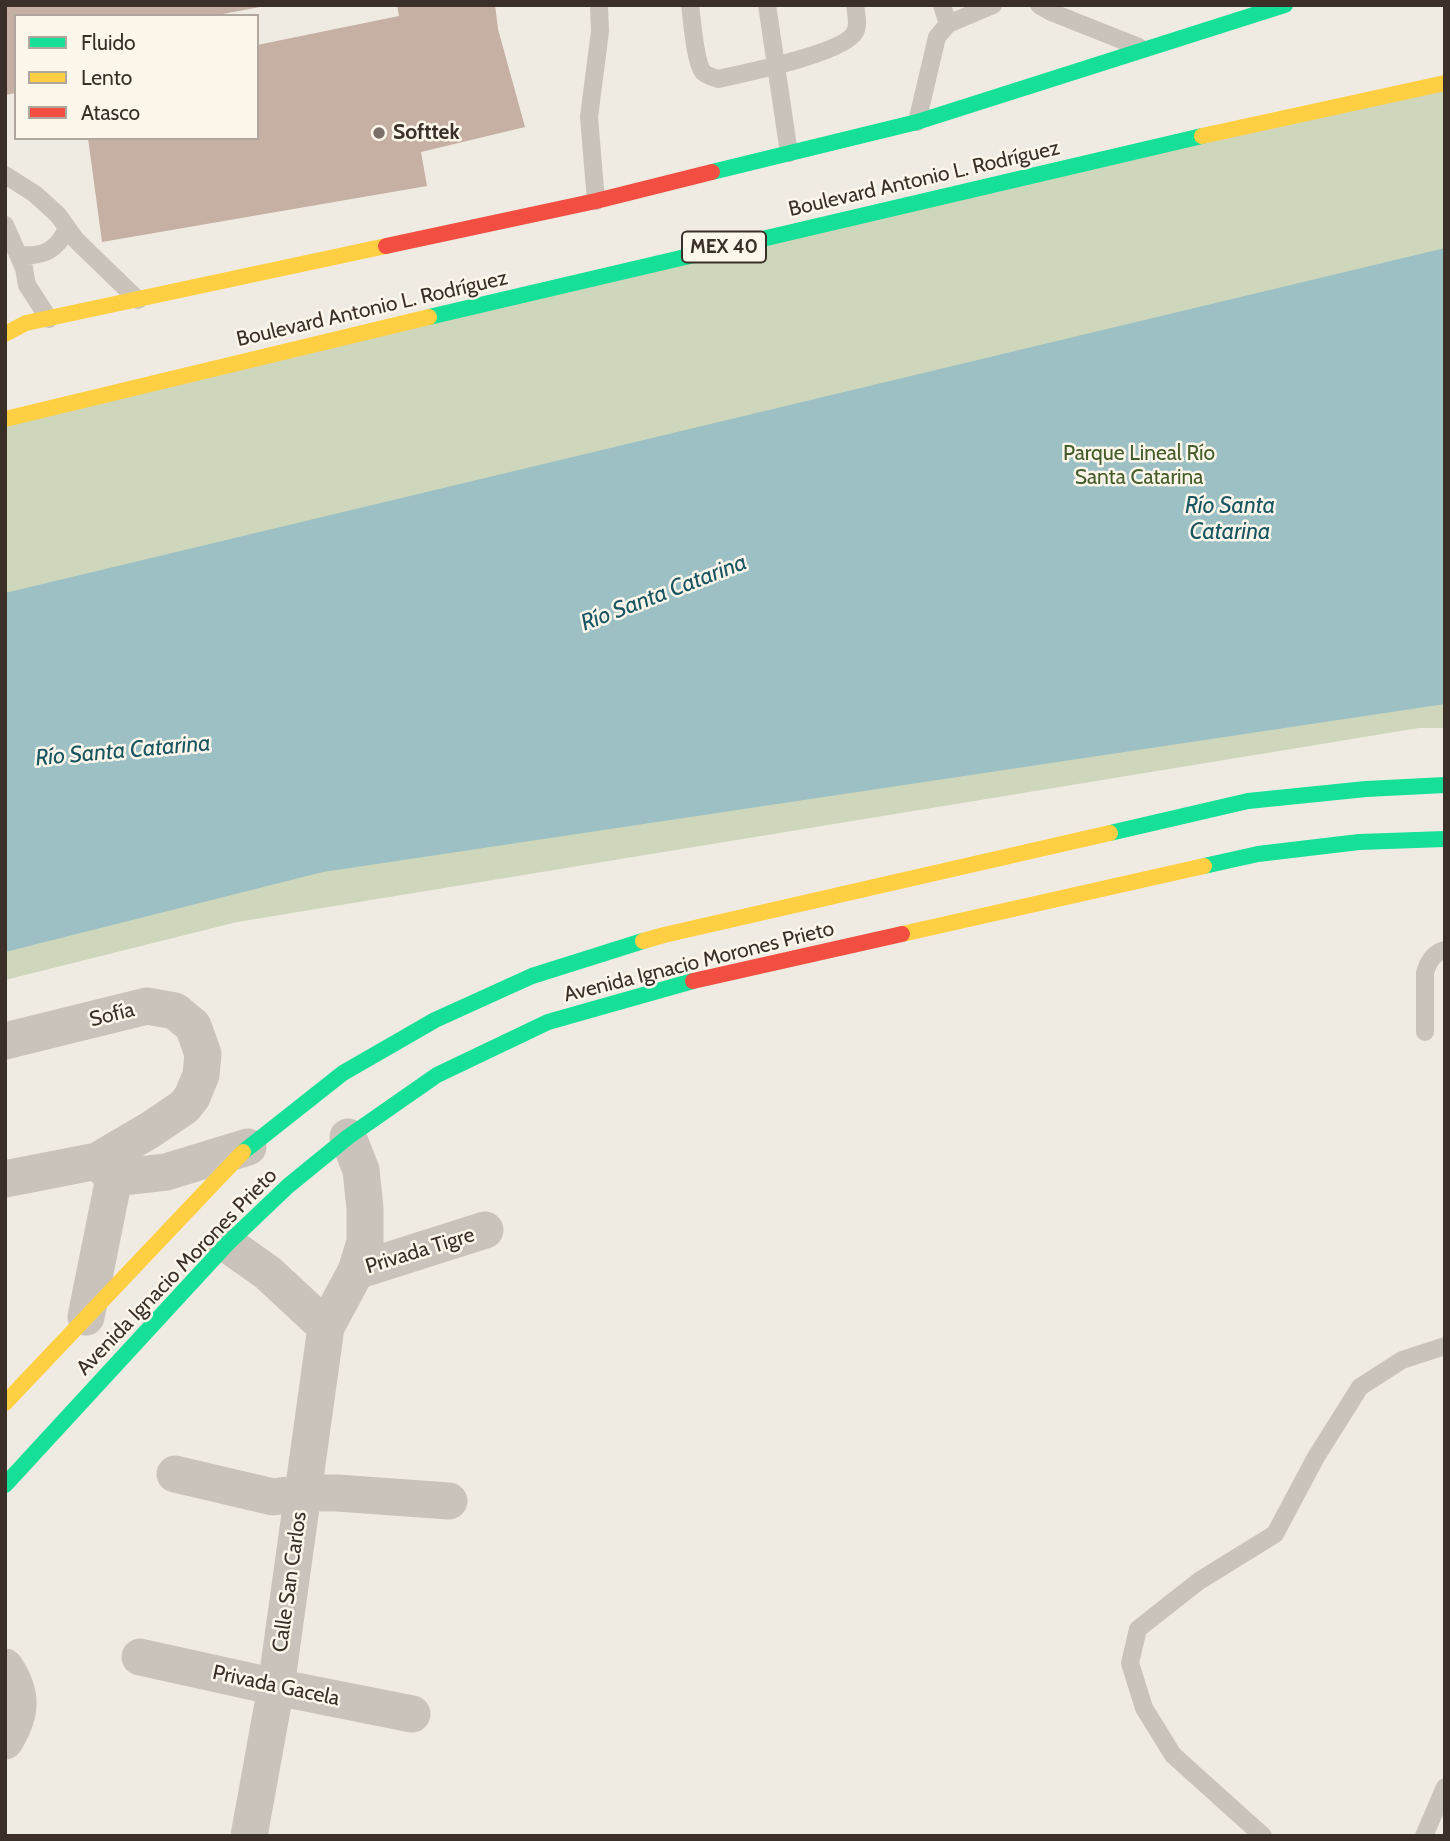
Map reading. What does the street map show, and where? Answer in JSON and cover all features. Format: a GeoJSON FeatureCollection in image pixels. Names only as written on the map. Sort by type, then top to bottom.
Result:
{"type":"FeatureCollection","features":[{"type":"Feature","properties":{"kind":"main road"},"geometry":{"type":"LineString","coordinates":[[5,328],[596,201],[917,122],[1286,5]]}},
{"type":"Feature","properties":{"kind":"main road","name":"Boulevard Antonio L. Rodríguez"},"geometry":{"type":"LineString","coordinates":[[5,419],[1148,148],[1445,83]]}},
{"type":"Feature","properties":{"kind":"main road"},"geometry":{"type":"LineString","coordinates":[[5,334],[26,323]]}},
{"type":"Feature","properties":{"kind":"main road","name":"Avenida Ignacio Morones Prieto"},"geometry":{"type":"LineString","coordinates":[[5,1403],[248,1147],[343,1073],[435,1020],[532,976],[664,934],[1248,801],[1366,789],[1445,785]]}},
{"type":"Feature","properties":{"kind":"main road","name":"Avenida Ignacio Morones Prieto"},"geometry":{"type":"LineString","coordinates":[[5,1485],[228,1244],[288,1186],[348,1137],[437,1075],[548,1022],[671,986],[1258,853],[1359,842],[1445,839]]}},
{"type":"Feature","properties":{"kind":"street","name":"Sofía"},"geometry":{"type":"LineString","coordinates":[[5,1041],[147,1006],[175,1011],[193,1026],[203,1054],[201,1076],[192,1097],[184,1107],[150,1130],[105,1169]]}},
{"type":"Feature","properties":{"kind":"street","name":"Calle San Carlos"},"geometry":{"type":"LineString","coordinates":[[249,1836],[276,1687],[326,1327],[356,1271],[365,1242],[366,1209],[359,1163],[348,1137]]}},
{"type":"Feature","properties":{"kind":"street"},"geometry":{"type":"LineString","coordinates":[[5,1179],[105,1169],[166,1172],[248,1147]]}},
{"type":"Feature","properties":{"kind":"street"},"geometry":{"type":"LineString","coordinates":[[86,1317],[105,1169]]}},
{"type":"Feature","properties":{"kind":"street","name":"Privada Tigre"},"geometry":{"type":"LineString","coordinates":[[356,1271],[485,1230]]}},
{"type":"Feature","properties":{"kind":"street"},"geometry":{"type":"LineString","coordinates":[[228,1244],[268,1273],[326,1327]]}},
{"type":"Feature","properties":{"kind":"street"},"geometry":{"type":"LineString","coordinates":[[175,1474],[273,1497],[302,1493],[337,1493],[449,1501]]}},
{"type":"Feature","properties":{"kind":"street","name":"Privada Gacela"},"geometry":{"type":"LineString","coordinates":[[140,1657],[412,1714]]}},
{"type":"Feature","properties":{"kind":"street"},"geometry":{"type":"LineString","coordinates":[[5,1667],[16,1684],[19,1700],[17,1720],[5,1741]]}},
{"type":"Feature","properties":{"kind":"lane"},"geometry":{"type":"LineString","coordinates":[[596,201],[589,117],[600,31],[599,5]]}},
{"type":"Feature","properties":{"kind":"lane"},"geometry":{"type":"LineString","coordinates":[[690,5],[699,63],[703,72],[718,79],[837,47],[856,32],[858,20],[855,5]]}},
{"type":"Feature","properties":{"kind":"lane"},"geometry":{"type":"LineString","coordinates":[[767,5],[789,153]]}},
{"type":"Feature","properties":{"kind":"lane"},"geometry":{"type":"LineString","coordinates":[[942,5],[948,24]]}},
{"type":"Feature","properties":{"kind":"lane"},"geometry":{"type":"LineString","coordinates":[[917,122],[937,37],[948,24],[993,5]]}},
{"type":"Feature","properties":{"kind":"lane"},"geometry":{"type":"LineString","coordinates":[[1039,5],[1147,50]]}},
{"type":"Feature","properties":{"kind":"lane"},"geometry":{"type":"LineString","coordinates":[[5,176],[35,194],[58,215],[76,240],[138,300]]}},
{"type":"Feature","properties":{"kind":"lane"},"geometry":{"type":"LineString","coordinates":[[5,225],[24,268],[27,285],[49,319]]}},
{"type":"Feature","properties":{"kind":"lane"},"geometry":{"type":"LineString","coordinates":[[18,255],[44,253],[57,246],[67,228]]}},
{"type":"Feature","properties":{"kind":"lane"},"geometry":{"type":"LineString","coordinates":[[1425,1032],[1427,964],[1432,957],[1445,950]]}},
{"type":"Feature","properties":{"kind":"lane"},"geometry":{"type":"LineString","coordinates":[[1263,1836],[1173,1755],[1144,1708],[1130,1663],[1138,1629],[1199,1581],[1275,1534],[1316,1457],[1360,1387],[1402,1360],[1445,1346]]}},
{"type":"Feature","properties":{"kind":"lane"},"geometry":{"type":"LineString","coordinates":[[1424,1836],[1445,1787]]}},
{"type":"Feature","properties":{"kind":"green space","name":"Río Santa Catarina"},"geometry":{"type":"Polygon","coordinates":[[[1445,83],[1445,728],[1419,728],[237,922],[5,980],[5,417],[1445,83]]]}},
{"type":"Feature","properties":{"kind":"water","name":"Río Santa Catarina"},"geometry":{"type":"Polygon","coordinates":[[[1445,248],[1445,704],[323,872],[5,952],[5,593],[1445,248]]]}},
{"type":"Feature","properties":{"kind":"building"},"geometry":{"type":"Polygon","coordinates":[[[5,5],[260,7],[223,14],[14,14],[14,93],[5,95],[5,5]]]}},
{"type":"Feature","properties":{"kind":"building","name":"Softtek"},"geometry":{"type":"Polygon","coordinates":[[[397,5],[495,5],[498,29],[525,127],[421,152],[427,186],[102,242],[88,140],[259,140],[259,45],[399,16],[397,5]]]}},
{"type":"Feature","properties":{"kind":"traffic: fast"},"geometry":{"type":"LineString","coordinates":[[712,172],[917,122],[1285,5]]}},
{"type":"Feature","properties":{"kind":"traffic: fast"},"geometry":{"type":"LineString","coordinates":[[429,317],[1202,136]]}},
{"type":"Feature","properties":{"kind":"traffic: fast"},"geometry":{"type":"LineString","coordinates":[[1110,833],[1248,801],[1366,789],[1445,785]]}},
{"type":"Feature","properties":{"kind":"traffic: fast"},"geometry":{"type":"LineString","coordinates":[[1204,866],[1258,854],[1359,842],[1445,839]]}},
{"type":"Feature","properties":{"kind":"traffic: fast"},"geometry":{"type":"LineString","coordinates":[[243,1152],[343,1073],[435,1020],[532,976],[643,941]]}},
{"type":"Feature","properties":{"kind":"traffic: fast"},"geometry":{"type":"LineString","coordinates":[[5,1485],[227,1244],[288,1186],[348,1137],[437,1075],[548,1022],[693,981]]}},
{"type":"Feature","properties":{"kind":"traffic: slow"},"geometry":{"type":"LineString","coordinates":[[1202,136],[1445,83]]}},
{"type":"Feature","properties":{"kind":"traffic: slow"},"geometry":{"type":"LineString","coordinates":[[5,334],[26,323],[386,246]]}},
{"type":"Feature","properties":{"kind":"traffic: slow"},"geometry":{"type":"LineString","coordinates":[[5,419],[429,317]]}},
{"type":"Feature","properties":{"kind":"traffic: slow"},"geometry":{"type":"LineString","coordinates":[[643,941],[1110,833]]}},
{"type":"Feature","properties":{"kind":"traffic: slow"},"geometry":{"type":"LineString","coordinates":[[902,934],[1204,866]]}},
{"type":"Feature","properties":{"kind":"traffic: slow"},"geometry":{"type":"LineString","coordinates":[[5,1403],[243,1152]]}},
{"type":"Feature","properties":{"kind":"traffic: jam"},"geometry":{"type":"LineString","coordinates":[[386,246],[596,201],[712,172]]}},
{"type":"Feature","properties":{"kind":"traffic: jam"},"geometry":{"type":"LineString","coordinates":[[693,981],[902,934]]}},
{"type":"Feature","properties":{"kind":"place","name":"Softtek"},"geometry":{"type":"Point","coordinates":[379,133]}},
{"type":"Feature","properties":{"kind":"park label","name":"Parque Lineal Río Santa Catarina"},"geometry":{"type":"Point","coordinates":[1139,466]}}]}
